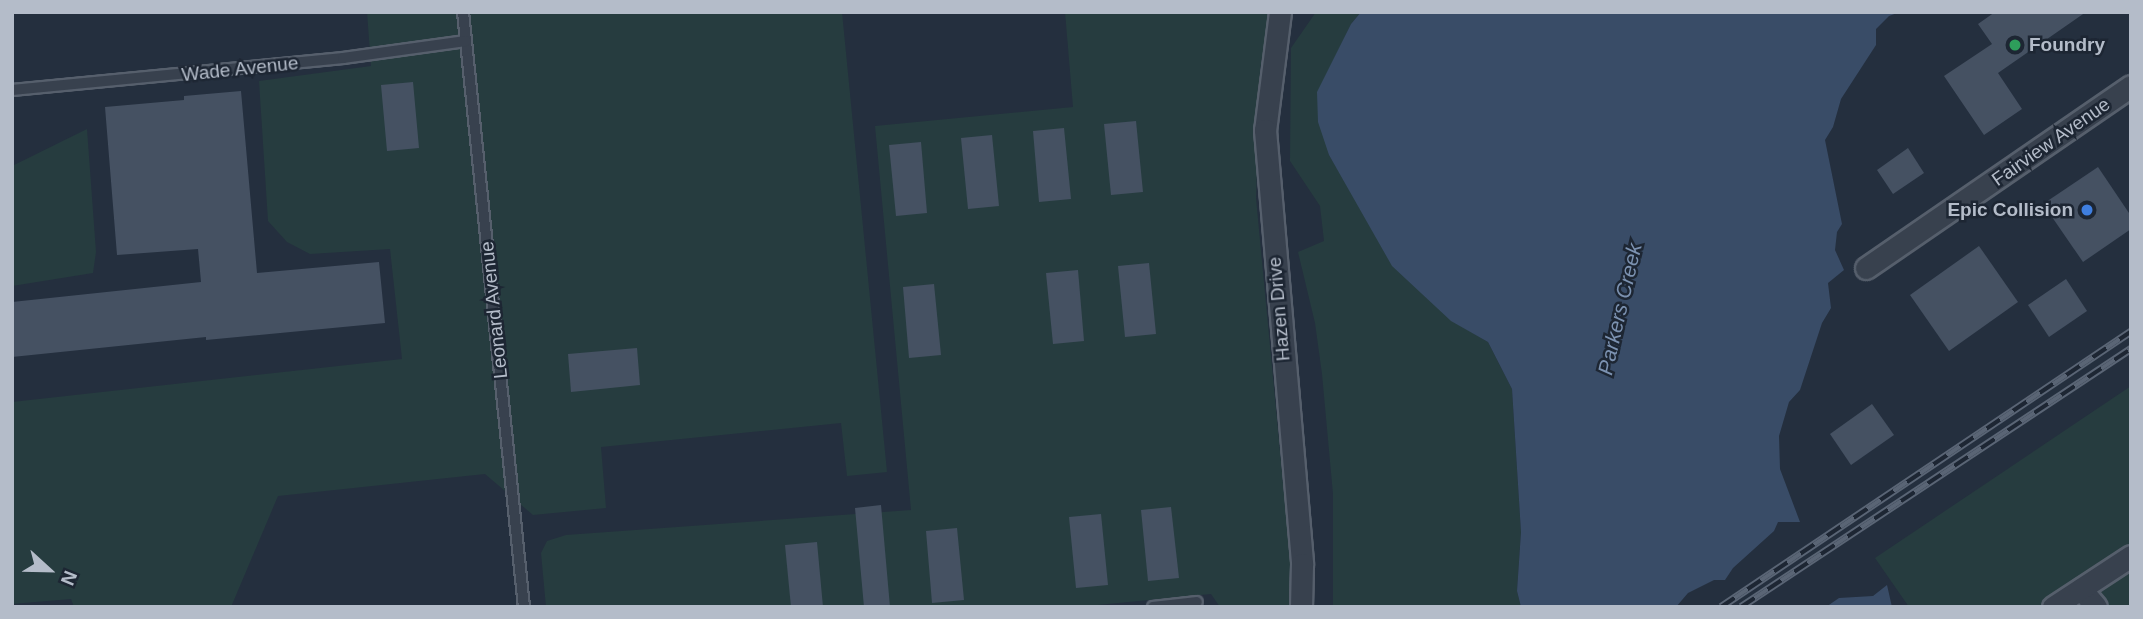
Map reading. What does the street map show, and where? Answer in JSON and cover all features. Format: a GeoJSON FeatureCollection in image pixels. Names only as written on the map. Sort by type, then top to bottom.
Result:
{"type":"FeatureCollection","features":[{"type":"Feature","properties":{"kind":"street","name":"Hazen Drive"},"geometry":{"type":"LineString","coordinates":[[1280,12],[1265,130],[1302,564],[1301,607]]}},
{"type":"Feature","properties":{"kind":"street","name":"Fairview Avenue"},"geometry":{"type":"LineString","coordinates":[[1866,268],[2131,86]]}},
{"type":"Feature","properties":{"kind":"street"},"geometry":{"type":"LineString","coordinates":[[2053,607],[2131,556]]}},
{"type":"Feature","properties":{"kind":"street"},"geometry":{"type":"LineString","coordinates":[[2081,589],[2096,607]]}},
{"type":"Feature","properties":{"kind":"lane","name":"Leonard Avenue"},"geometry":{"type":"LineString","coordinates":[[463,12],[524,607]]}},
{"type":"Feature","properties":{"kind":"lane","name":"Wade Avenue"},"geometry":{"type":"LineString","coordinates":[[12,90],[343,58],[466,41]]}},
{"type":"Feature","properties":{"kind":"lane"},"geometry":{"type":"LineString","coordinates":[[1153,607],[1197,602]]}},
{"type":"Feature","properties":{"kind":"green space"},"geometry":{"type":"Polygon","coordinates":[[[367,12],[842,12],[887,472],[847,476],[841,423],[601,447],[606,508],[533,515],[485,474],[278,496],[231,607],[74,607],[71,599],[12,604],[12,402],[402,359],[390,249],[310,254],[287,242],[268,221],[259,81],[371,66],[367,12]]]}},
{"type":"Feature","properties":{"kind":"green space"},"geometry":{"type":"Polygon","coordinates":[[[1065,12],[1269,12],[1260,70],[1256,198],[1292,578],[1292,607],[1220,607],[1211,594],[1077,607],[546,607],[541,553],[547,541],[566,535],[911,510],[875,126],[1073,107],[1065,12]]]}},
{"type":"Feature","properties":{"kind":"green space"},"geometry":{"type":"Polygon","coordinates":[[[1316,12],[1361,12],[1351,24],[1318,92],[1329,155],[1359,205],[1437,306],[1451,320],[1488,342],[1512,389],[1521,532],[1517,591],[1521,607],[1333,607],[1333,494],[1322,374],[1315,323],[1298,252],[1324,241],[1320,206],[1290,161],[1291,48],[1316,12]]]}},
{"type":"Feature","properties":{"kind":"green space"},"geometry":{"type":"Polygon","coordinates":[[[87,129],[96,252],[93,273],[12,286],[12,166],[87,129]]]}},
{"type":"Feature","properties":{"kind":"green space"},"geometry":{"type":"Polygon","coordinates":[[[2131,386],[2131,607],[1909,607],[1875,558],[2131,386]]]}},
{"type":"Feature","properties":{"kind":"water","name":"Parkers Creek"},"geometry":{"type":"Polygon","coordinates":[[[1361,12],[1900,12],[1889,16],[1876,29],[1876,45],[1841,99],[1833,127],[1825,140],[1842,224],[1837,232],[1835,250],[1844,270],[1828,283],[1831,308],[1822,323],[1800,390],[1789,402],[1779,436],[1780,469],[1800,522],[1778,522],[1774,531],[1733,568],[1725,580],[1714,580],[1688,593],[1676,607],[1521,607],[1517,591],[1521,532],[1512,389],[1488,342],[1451,321],[1392,266],[1329,155],[1318,122],[1317,92],[1351,24],[1361,12]]]}},
{"type":"Feature","properties":{"kind":"water"},"geometry":{"type":"Polygon","coordinates":[[[1887,585],[1892,607],[1826,607],[1839,598],[1873,596],[1887,585]]]}},
{"type":"Feature","properties":{"kind":"building"},"geometry":{"type":"Polygon","coordinates":[[[1995,12],[2086,12],[1998,73],[2022,109],[1984,135],[1944,76],[1992,44],[1978,24],[1995,12]]]}},
{"type":"Feature","properties":{"kind":"building"},"geometry":{"type":"Polygon","coordinates":[[[413,82],[419,148],[387,151],[381,85],[413,82]]]}},
{"type":"Feature","properties":{"kind":"building"},"geometry":{"type":"Polygon","coordinates":[[[241,91],[257,273],[379,262],[385,323],[206,340],[206,337],[12,357],[12,302],[201,282],[198,249],[117,255],[105,107],[184,100],[184,96],[241,91]]]}},
{"type":"Feature","properties":{"kind":"building"},"geometry":{"type":"Polygon","coordinates":[[[1136,121],[1143,192],[1111,195],[1104,124],[1136,121]]]}},
{"type":"Feature","properties":{"kind":"building"},"geometry":{"type":"Polygon","coordinates":[[[1064,128],[1071,199],[1039,202],[1033,131],[1064,128]]]}},
{"type":"Feature","properties":{"kind":"building"},"geometry":{"type":"Polygon","coordinates":[[[992,135],[999,206],[968,209],[961,138],[992,135]]]}},
{"type":"Feature","properties":{"kind":"building"},"geometry":{"type":"Polygon","coordinates":[[[921,142],[927,213],[896,216],[889,145],[921,142]]]}},
{"type":"Feature","properties":{"kind":"building"},"geometry":{"type":"Polygon","coordinates":[[[1908,148],[1924,173],[1893,194],[1877,170],[1908,148]]]}},
{"type":"Feature","properties":{"kind":"building","name":"Epic Collision"},"geometry":{"type":"Polygon","coordinates":[[[2098,167],[2131,216],[2131,229],[2083,262],[2043,204],[2098,167]]]}},
{"type":"Feature","properties":{"kind":"building"},"geometry":{"type":"Polygon","coordinates":[[[1979,246],[2018,302],[1949,351],[1910,295],[1979,246]]]}},
{"type":"Feature","properties":{"kind":"building"},"geometry":{"type":"Polygon","coordinates":[[[1149,263],[1156,334],[1125,337],[1118,266],[1149,263]]]}},
{"type":"Feature","properties":{"kind":"building"},"geometry":{"type":"Polygon","coordinates":[[[1078,270],[1084,341],[1053,344],[1046,273],[1078,270]]]}},
{"type":"Feature","properties":{"kind":"building"},"geometry":{"type":"Polygon","coordinates":[[[2066,279],[2087,311],[2049,337],[2028,305],[2066,279]]]}},
{"type":"Feature","properties":{"kind":"building"},"geometry":{"type":"Polygon","coordinates":[[[934,284],[941,355],[909,358],[903,287],[934,284]]]}},
{"type":"Feature","properties":{"kind":"building"},"geometry":{"type":"Polygon","coordinates":[[[637,348],[640,385],[571,392],[568,354],[637,348]]]}},
{"type":"Feature","properties":{"kind":"building"},"geometry":{"type":"Polygon","coordinates":[[[1872,404],[1894,435],[1851,465],[1830,434],[1872,404]]]}},
{"type":"Feature","properties":{"kind":"building"},"geometry":{"type":"Polygon","coordinates":[[[881,505],[890,607],[864,607],[855,508],[881,505]]]}},
{"type":"Feature","properties":{"kind":"building"},"geometry":{"type":"Polygon","coordinates":[[[1171,507],[1179,578],[1148,581],[1141,510],[1171,507]]]}},
{"type":"Feature","properties":{"kind":"building"},"geometry":{"type":"Polygon","coordinates":[[[1101,514],[1108,585],[1076,588],[1069,517],[1101,514]]]}},
{"type":"Feature","properties":{"kind":"building"},"geometry":{"type":"Polygon","coordinates":[[[957,528],[964,600],[932,603],[926,531],[957,528]]]}},
{"type":"Feature","properties":{"kind":"building"},"geometry":{"type":"Polygon","coordinates":[[[817,542],[823,607],[791,607],[785,545],[817,542]]]}},
{"type":"Feature","properties":{"kind":"railway"},"geometry":{"type":"LineString","coordinates":[[1721,607],[2131,331]]}},
{"type":"Feature","properties":{"kind":"railway"},"geometry":{"type":"LineString","coordinates":[[1741,607],[2131,349]]}},
{"type":"Feature","properties":{"kind":"place","name":"Foundry"},"geometry":{"type":"Point","coordinates":[2015,45]}},
{"type":"Feature","properties":{"kind":"place","name":"Epic Collision"},"geometry":{"type":"Point","coordinates":[2087,210]}}]}
